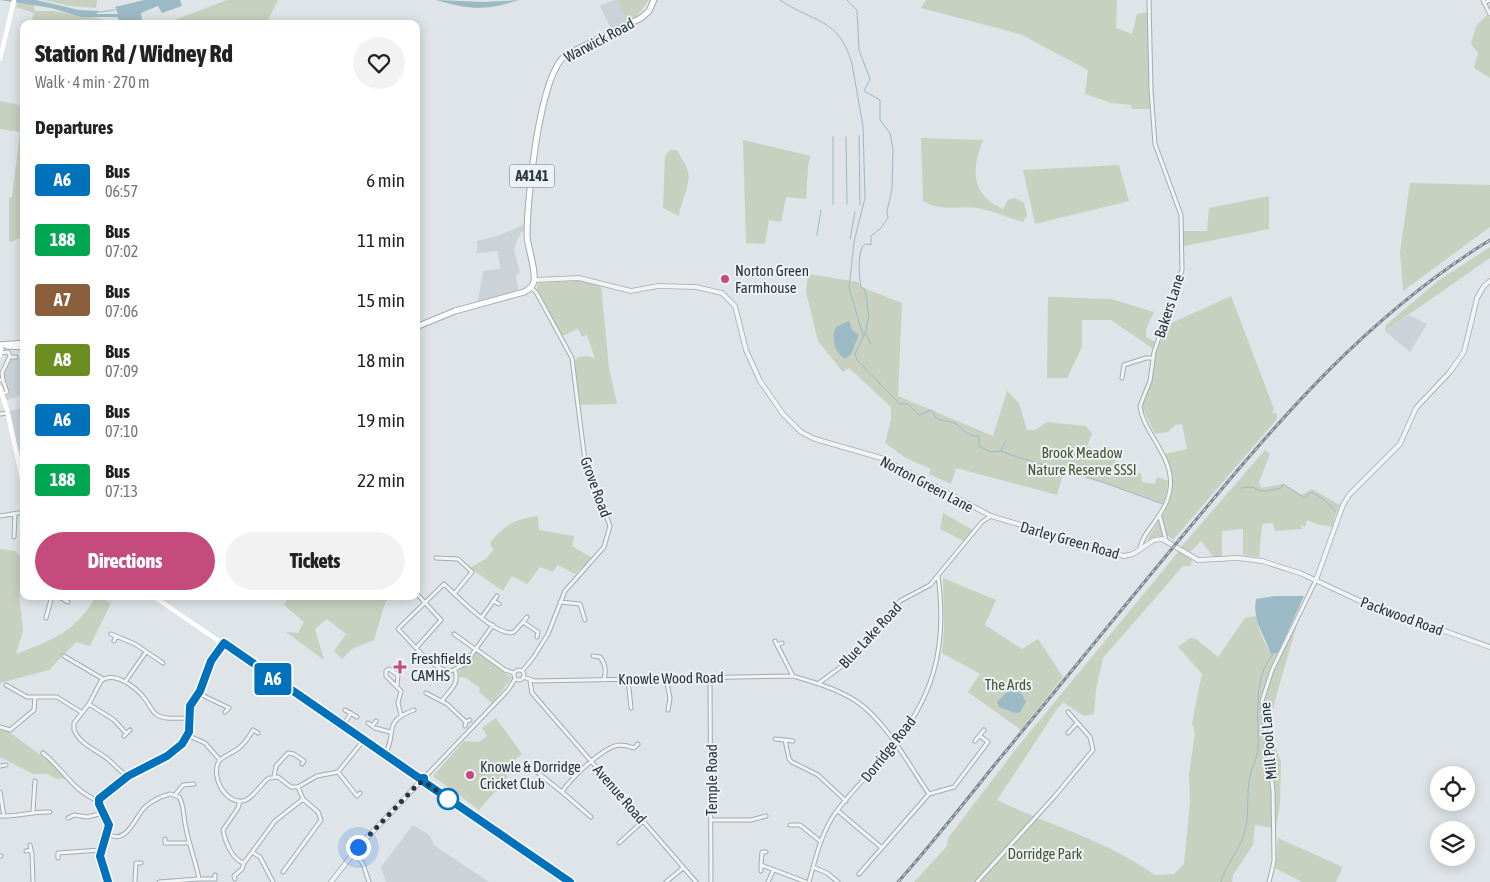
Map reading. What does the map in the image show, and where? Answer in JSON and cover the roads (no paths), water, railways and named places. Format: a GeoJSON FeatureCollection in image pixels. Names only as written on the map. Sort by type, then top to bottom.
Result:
{"type":"FeatureCollection","features":[{"type":"Feature","properties":{"kind":"main road","name":"Warwick Road"},"geometry":{"type":"LineString","coordinates":[[531,288],[534,280],[528,238],[529,209],[537,143],[553,71],[557,63],[566,55],[641,18],[649,11],[654,0]]}},
{"type":"Feature","properties":{"kind":"main road"},"geometry":{"type":"LineString","coordinates":[[0,59],[14,2]]}},
{"type":"Feature","properties":{"kind":"main road"},"geometry":{"type":"LineString","coordinates":[[420,325],[455,311],[524,292],[531,288]]}},
{"type":"Feature","properties":{"kind":"main road"},"geometry":{"type":"LineString","coordinates":[[1,345],[20,343]]}},
{"type":"Feature","properties":{"kind":"main road"},"geometry":{"type":"LineString","coordinates":[[1,345],[20,347]]}},
{"type":"Feature","properties":{"kind":"main road"},"geometry":{"type":"LineString","coordinates":[[0,354],[1,345]]}},
{"type":"Feature","properties":{"kind":"main road"},"geometry":{"type":"LineString","coordinates":[[0,388],[8,413],[20,468]]}},
{"type":"Feature","properties":{"kind":"main road"},"geometry":{"type":"LineString","coordinates":[[159,600],[570,882]]}},
{"type":"Feature","properties":{"kind":"street","name":"Bakers Lane"},"geometry":{"type":"LineString","coordinates":[[1140,548],[1160,516],[1170,488],[1163,453],[1140,409],[1150,381],[1152,358],[1182,270],[1180,213],[1161,165],[1155,144],[1151,90],[1149,0]]}},
{"type":"Feature","properties":{"kind":"street"},"geometry":{"type":"LineString","coordinates":[[1490,0],[1483,1],[1490,14]]}},
{"type":"Feature","properties":{"kind":"street","name":"Norton Green Lane"},"geometry":{"type":"LineString","coordinates":[[534,280],[578,278],[631,292],[658,286],[696,287],[722,293],[730,298],[737,310],[746,350],[760,382],[783,414],[801,432],[815,439],[881,458],[990,516]]}},
{"type":"Feature","properties":{"kind":"street"},"geometry":{"type":"LineString","coordinates":[[1160,516],[1166,540],[1196,559],[1238,558],[1262,561],[1316,580],[1343,505],[1349,495],[1400,444],[1416,408],[1455,365],[1464,352],[1477,298],[1484,286],[1490,282]]}},
{"type":"Feature","properties":{"kind":"street","name":"Grove Road"},"geometry":{"type":"LineString","coordinates":[[522,671],[534,658],[548,634],[560,602],[571,583],[600,555],[607,540],[610,526],[585,461],[572,358],[536,292],[531,288]]}},
{"type":"Feature","properties":{"kind":"street"},"geometry":{"type":"LineString","coordinates":[[0,354],[8,352],[10,357]]}},
{"type":"Feature","properties":{"kind":"street"},"geometry":{"type":"LineString","coordinates":[[10,357],[16,357]]}},
{"type":"Feature","properties":{"kind":"street"},"geometry":{"type":"LineString","coordinates":[[2,394],[8,392],[1,380],[2,373],[10,357]]}},
{"type":"Feature","properties":{"kind":"street"},"geometry":{"type":"LineString","coordinates":[[1122,378],[1124,366],[1146,358],[1152,358]]}},
{"type":"Feature","properties":{"kind":"street"},"geometry":{"type":"LineString","coordinates":[[0,414],[8,413]]}},
{"type":"Feature","properties":{"kind":"street"},"geometry":{"type":"LineString","coordinates":[[0,516],[20,513]]}},
{"type":"Feature","properties":{"kind":"street"},"geometry":{"type":"LineString","coordinates":[[982,522],[983,513]]}},
{"type":"Feature","properties":{"kind":"street"},"geometry":{"type":"LineString","coordinates":[[14,536],[15,514]]}},
{"type":"Feature","properties":{"kind":"street","name":"Blue Lake Road"},"geometry":{"type":"LineString","coordinates":[[819,684],[853,658],[900,602],[930,585],[982,522],[990,516]]}},
{"type":"Feature","properties":{"kind":"street","name":"Darley Green Road"},"geometry":{"type":"LineString","coordinates":[[990,516],[1124,556],[1133,554],[1154,540],[1166,540]]}},
{"type":"Feature","properties":{"kind":"street"},"geometry":{"type":"LineString","coordinates":[[436,558],[458,559],[472,572],[454,594]]}},
{"type":"Feature","properties":{"kind":"street","name":"Dorridge Road"},"geometry":{"type":"LineString","coordinates":[[807,882],[820,841],[838,810],[895,744],[922,703],[937,662],[942,634],[938,576]]}},
{"type":"Feature","properties":{"kind":"street","name":"Packwood Road"},"geometry":{"type":"LineString","coordinates":[[1316,580],[1360,601],[1490,647]]}},
{"type":"Feature","properties":{"kind":"street","name":"Mill Pool Lane"},"geometry":{"type":"LineString","coordinates":[[1269,882],[1274,862],[1273,791],[1262,701],[1272,670],[1316,580]]}},
{"type":"Feature","properties":{"kind":"street"},"geometry":{"type":"LineString","coordinates":[[493,625],[465,664],[455,670],[448,671],[422,655],[417,647],[398,629],[444,584],[482,617],[503,632],[511,634],[527,616]]}},
{"type":"Feature","properties":{"kind":"street"},"geometry":{"type":"LineString","coordinates":[[482,617],[497,596]]}},
{"type":"Feature","properties":{"kind":"street"},"geometry":{"type":"LineString","coordinates":[[417,647],[441,620],[420,597]]}},
{"type":"Feature","properties":{"kind":"street"},"geometry":{"type":"LineString","coordinates":[[43,613],[47,616],[51,600]]}},
{"type":"Feature","properties":{"kind":"street"},"geometry":{"type":"LineString","coordinates":[[494,601],[499,604]]}},
{"type":"Feature","properties":{"kind":"street"},"geometry":{"type":"LineString","coordinates":[[560,602],[580,604],[585,620]]}},
{"type":"Feature","properties":{"kind":"street"},"geometry":{"type":"LineString","coordinates":[[523,622],[539,633]]}},
{"type":"Feature","properties":{"kind":"street"},"geometry":{"type":"LineString","coordinates":[[110,634],[130,641],[154,660],[163,663]]}},
{"type":"Feature","properties":{"kind":"street"},"geometry":{"type":"LineString","coordinates":[[454,634],[505,670],[514,673],[518,670],[522,671],[523,677]]}},
{"type":"Feature","properties":{"kind":"street"},"geometry":{"type":"LineString","coordinates":[[114,641],[116,636]]}},
{"type":"Feature","properties":{"kind":"street"},"geometry":{"type":"LineString","coordinates":[[775,641],[793,676]]}},
{"type":"Feature","properties":{"kind":"street"},"geometry":{"type":"LineString","coordinates":[[98,801],[101,796],[128,776],[176,750],[188,735],[190,706],[200,691],[208,668],[224,643]]}},
{"type":"Feature","properties":{"kind":"street"},"geometry":{"type":"LineString","coordinates":[[777,645],[782,643]]}},
{"type":"Feature","properties":{"kind":"street"},"geometry":{"type":"LineString","coordinates":[[125,682],[146,652]]}},
{"type":"Feature","properties":{"kind":"street"},"geometry":{"type":"LineString","coordinates":[[593,656],[600,657],[603,661],[606,671],[604,680]]}},
{"type":"Feature","properties":{"kind":"street"},"geometry":{"type":"LineString","coordinates":[[66,659],[103,678],[125,682],[144,697],[157,715],[168,718],[188,718]]}},
{"type":"Feature","properties":{"kind":"street"},"geometry":{"type":"LineString","coordinates":[[397,685],[398,675],[389,669],[386,671],[386,676],[401,691],[398,703],[401,715]]}},
{"type":"Feature","properties":{"kind":"street"},"geometry":{"type":"LineString","coordinates":[[442,701],[457,680],[455,670]]}},
{"type":"Feature","properties":{"kind":"street"},"geometry":{"type":"LineString","coordinates":[[331,882],[354,852],[508,690],[515,679],[514,673]]}},
{"type":"Feature","properties":{"kind":"street","name":"Knowle Wood Road"},"geometry":{"type":"LineString","coordinates":[[530,681],[793,676],[836,691],[865,708],[895,744],[929,794]]}},
{"type":"Feature","properties":{"kind":"street"},"geometry":{"type":"LineString","coordinates":[[515,679],[520,680],[523,677]]}},
{"type":"Feature","properties":{"kind":"street"},"geometry":{"type":"LineString","coordinates":[[523,677],[530,681]]}},
{"type":"Feature","properties":{"kind":"street","name":"Temple Road"},"geometry":{"type":"LineString","coordinates":[[710,677],[711,882]]}},
{"type":"Feature","properties":{"kind":"street"},"geometry":{"type":"LineString","coordinates":[[103,678],[89,704],[74,722],[75,733],[84,744],[110,760],[117,769],[128,776]]}},
{"type":"Feature","properties":{"kind":"street"},"geometry":{"type":"LineString","coordinates":[[666,678],[670,698],[668,710]]}},
{"type":"Feature","properties":{"kind":"street"},"geometry":{"type":"LineString","coordinates":[[628,679],[631,708]]}},
{"type":"Feature","properties":{"kind":"street","name":"Avenue Road"},"geometry":{"type":"LineString","coordinates":[[530,681],[532,693],[696,882]]}},
{"type":"Feature","properties":{"kind":"street"},"geometry":{"type":"LineString","coordinates":[[6,686],[11,686],[27,697],[58,697],[82,712]]}},
{"type":"Feature","properties":{"kind":"street"},"geometry":{"type":"LineString","coordinates":[[200,691],[204,696],[229,708],[225,712]]}},
{"type":"Feature","properties":{"kind":"street"},"geometry":{"type":"LineString","coordinates":[[426,693],[430,698],[442,701],[467,723]]}},
{"type":"Feature","properties":{"kind":"street"},"geometry":{"type":"LineString","coordinates":[[0,727],[10,730],[21,723],[34,710],[35,696]]}},
{"type":"Feature","properties":{"kind":"street"},"geometry":{"type":"LineString","coordinates":[[89,704],[114,720],[125,735],[130,730]]}},
{"type":"Feature","properties":{"kind":"street"},"geometry":{"type":"LineString","coordinates":[[345,710],[357,717]]}},
{"type":"Feature","properties":{"kind":"street"},"geometry":{"type":"LineString","coordinates":[[384,755],[389,748],[390,732],[401,715],[414,710]]}},
{"type":"Feature","properties":{"kind":"street"},"geometry":{"type":"LineString","coordinates":[[977,882],[1035,819],[1093,750],[1090,737],[1068,712]]}},
{"type":"Feature","properties":{"kind":"street"},"geometry":{"type":"LineString","coordinates":[[343,726],[351,713]]}},
{"type":"Feature","properties":{"kind":"street"},"geometry":{"type":"LineString","coordinates":[[372,726],[376,721]]}},
{"type":"Feature","properties":{"kind":"street"},"geometry":{"type":"LineString","coordinates":[[368,723],[390,732]]}},
{"type":"Feature","properties":{"kind":"street"},"geometry":{"type":"LineString","coordinates":[[1068,733],[1076,723]]}},
{"type":"Feature","properties":{"kind":"street"},"geometry":{"type":"LineString","coordinates":[[258,733],[253,730],[239,748],[220,760],[216,772],[218,784],[230,796],[240,801],[245,800],[267,779],[274,777],[291,787],[298,788],[317,776],[338,772],[363,740]]}},
{"type":"Feature","properties":{"kind":"street"},"geometry":{"type":"LineString","coordinates":[[975,741],[984,730]]}},
{"type":"Feature","properties":{"kind":"street"},"geometry":{"type":"LineString","coordinates":[[188,735],[205,743],[220,760]]}},
{"type":"Feature","properties":{"kind":"street"},"geometry":{"type":"LineString","coordinates":[[859,874],[929,794],[954,787],[988,742],[980,736]]}},
{"type":"Feature","properties":{"kind":"street"},"geometry":{"type":"LineString","coordinates":[[775,739],[793,741]]}},
{"type":"Feature","properties":{"kind":"street"},"geometry":{"type":"LineString","coordinates":[[785,740],[789,759],[818,775],[846,801]]}},
{"type":"Feature","properties":{"kind":"street"},"geometry":{"type":"LineString","coordinates":[[562,792],[578,771],[616,746],[634,750],[638,744]]}},
{"type":"Feature","properties":{"kind":"street"},"geometry":{"type":"LineString","coordinates":[[43,753],[55,763],[71,784],[98,801],[104,813],[108,822],[108,833],[101,850],[100,864],[107,881],[102,882]]}},
{"type":"Feature","properties":{"kind":"street"},"geometry":{"type":"LineString","coordinates":[[274,777],[276,766],[288,753],[294,754],[304,761],[302,764]]}},
{"type":"Feature","properties":{"kind":"street"},"geometry":{"type":"LineString","coordinates":[[0,766],[6,765]]}},
{"type":"Feature","properties":{"kind":"street"},"geometry":{"type":"LineString","coordinates":[[528,765],[591,817]]}},
{"type":"Feature","properties":{"kind":"street"},"geometry":{"type":"LineString","coordinates":[[338,772],[357,796],[360,793]]}},
{"type":"Feature","properties":{"kind":"street"},"geometry":{"type":"LineString","coordinates":[[33,811],[35,781]]}},
{"type":"Feature","properties":{"kind":"street"},"geometry":{"type":"LineString","coordinates":[[176,795],[183,785],[192,783]]}},
{"type":"Feature","properties":{"kind":"street"},"geometry":{"type":"LineString","coordinates":[[283,872],[321,820],[318,812],[304,799],[298,788]]}},
{"type":"Feature","properties":{"kind":"street"},"geometry":{"type":"LineString","coordinates":[[0,792],[2,816],[33,811],[50,812]]}},
{"type":"Feature","properties":{"kind":"street"},"geometry":{"type":"LineString","coordinates":[[108,833],[109,835],[116,836],[128,832],[146,806],[168,794],[176,795],[181,800],[188,843],[196,861],[199,879]]}},
{"type":"Feature","properties":{"kind":"street"},"geometry":{"type":"LineString","coordinates":[[235,879],[234,876],[242,869],[244,863],[275,821],[304,799]]}},
{"type":"Feature","properties":{"kind":"street"},"geometry":{"type":"LineString","coordinates":[[240,801],[238,808],[223,830],[233,855],[239,862],[244,863]]}},
{"type":"Feature","properties":{"kind":"street"},"geometry":{"type":"LineString","coordinates":[[838,810],[882,848]]}},
{"type":"Feature","properties":{"kind":"street"},"geometry":{"type":"LineString","coordinates":[[71,811],[73,816]]}},
{"type":"Feature","properties":{"kind":"street"},"geometry":{"type":"LineString","coordinates":[[68,818],[104,813]]}},
{"type":"Feature","properties":{"kind":"street"},"geometry":{"type":"LineString","coordinates":[[711,820],[750,820],[766,816]]}},
{"type":"Feature","properties":{"kind":"street"},"geometry":{"type":"LineString","coordinates":[[795,819],[795,824]]}},
{"type":"Feature","properties":{"kind":"street"},"geometry":{"type":"LineString","coordinates":[[619,843],[622,837],[643,821]]}},
{"type":"Feature","properties":{"kind":"street"},"geometry":{"type":"LineString","coordinates":[[790,825],[800,825],[820,841]]}},
{"type":"Feature","properties":{"kind":"street"},"geometry":{"type":"LineString","coordinates":[[165,839],[165,843],[188,843]]}},
{"type":"Feature","properties":{"kind":"street"},"geometry":{"type":"LineString","coordinates":[[30,845],[33,882]]}},
{"type":"Feature","properties":{"kind":"street"},"geometry":{"type":"LineString","coordinates":[[26,851],[31,850]]}},
{"type":"Feature","properties":{"kind":"street"},"geometry":{"type":"LineString","coordinates":[[58,858],[58,853],[101,850]]}},
{"type":"Feature","properties":{"kind":"street"},"geometry":{"type":"LineString","coordinates":[[252,852],[260,857],[273,882]]}},
{"type":"Feature","properties":{"kind":"street"},"geometry":{"type":"LineString","coordinates":[[354,852],[363,864],[369,882]]}},
{"type":"Feature","properties":{"kind":"street"},"geometry":{"type":"LineString","coordinates":[[761,871],[759,852],[766,852]]}},
{"type":"Feature","properties":{"kind":"street"},"geometry":{"type":"LineString","coordinates":[[134,882],[136,863],[141,863]]}},
{"type":"Feature","properties":{"kind":"street"},"geometry":{"type":"LineString","coordinates":[[282,865],[286,868]]}},
{"type":"Feature","properties":{"kind":"street"},"geometry":{"type":"LineString","coordinates":[[761,865],[807,882]]}},
{"type":"Feature","properties":{"kind":"street"},"geometry":{"type":"LineString","coordinates":[[813,867],[827,873],[838,882]]}},
{"type":"Feature","properties":{"kind":"street"},"geometry":{"type":"LineString","coordinates":[[666,882],[683,868]]}},
{"type":"Feature","properties":{"kind":"street"},"geometry":{"type":"LineString","coordinates":[[766,882],[773,870]]}},
{"type":"Feature","properties":{"kind":"street"},"geometry":{"type":"LineString","coordinates":[[159,882],[215,879],[215,875]]}},
{"type":"Feature","properties":{"kind":"water"},"geometry":{"type":"Polygon","coordinates":[[[0,0],[36,0],[79,10],[100,11],[96,14],[118,14],[115,7],[144,0],[180,0],[182,6],[162,13],[158,6],[141,13],[142,20],[119,20],[117,17],[82,17],[51,8],[0,0]]]}},
{"type":"Feature","properties":{"kind":"water"},"geometry":{"type":"Polygon","coordinates":[[[436,0],[484,2],[519,0],[478,8],[459,6],[436,0]]]}},
{"type":"Feature","properties":{"kind":"water"},"geometry":{"type":"Polygon","coordinates":[[[849,321],[852,330],[859,335],[851,354],[845,359],[838,353],[834,345],[834,336],[836,327],[849,321]]]}},
{"type":"Feature","properties":{"kind":"water"},"geometry":{"type":"Polygon","coordinates":[[[1275,596],[1304,596],[1278,653],[1271,654],[1259,627],[1255,607],[1256,599],[1275,596]]]}},
{"type":"Feature","properties":{"kind":"water"},"geometry":{"type":"Polygon","coordinates":[[[1012,687],[1022,694],[1026,702],[1020,712],[1015,713],[999,707],[997,702],[1012,687]]]}},
{"type":"Feature","properties":{"kind":"waterway"},"geometry":{"type":"LineString","coordinates":[[780,0],[832,29],[840,37],[847,49],[852,64],[863,126],[865,198],[854,242],[849,288],[863,335]]}},
{"type":"Feature","properties":{"kind":"waterway"},"geometry":{"type":"LineString","coordinates":[[847,0],[857,10],[859,50],[870,79],[864,91],[880,100],[880,120],[890,133],[893,150],[892,189],[887,211],[888,218],[881,228],[871,236],[871,245],[865,244],[861,251],[860,282],[861,287],[865,289],[869,316],[865,333],[855,354],[857,360],[900,404],[908,404],[919,415],[931,410],[937,419],[954,423],[968,434],[979,436],[979,446],[991,452],[1001,451]]}},
{"type":"Feature","properties":{"kind":"waterway"},"geometry":{"type":"LineString","coordinates":[[100,12],[115,10]]}},
{"type":"Feature","properties":{"kind":"waterway"},"geometry":{"type":"LineString","coordinates":[[859,136],[860,205]]}},
{"type":"Feature","properties":{"kind":"waterway"},"geometry":{"type":"LineString","coordinates":[[833,137],[833,204]]}},
{"type":"Feature","properties":{"kind":"waterway"},"geometry":{"type":"LineString","coordinates":[[846,137],[847,204]]}},
{"type":"Feature","properties":{"kind":"waterway"},"geometry":{"type":"LineString","coordinates":[[817,235],[821,210]]}},
{"type":"Feature","properties":{"kind":"waterway"},"geometry":{"type":"LineString","coordinates":[[850,239],[855,212]]}},
{"type":"Feature","properties":{"kind":"waterway"},"geometry":{"type":"LineString","coordinates":[[866,334],[871,344]]}},
{"type":"Feature","properties":{"kind":"waterway"},"geometry":{"type":"LineString","coordinates":[[1006,441],[1001,451],[1102,482],[1163,504]]}},
{"type":"Feature","properties":{"kind":"waterway"},"geometry":{"type":"LineString","coordinates":[[1241,488],[1253,487],[1266,491],[1281,488],[1283,484],[1305,498],[1310,492],[1317,495],[1335,511]]}},
{"type":"Feature","properties":{"kind":"waterway"},"geometry":{"type":"LineString","coordinates":[[1221,882],[1242,840],[1246,827],[1249,783],[1258,751],[1259,686],[1266,664],[1273,654]]}},
{"type":"Feature","properties":{"kind":"railway"},"geometry":{"type":"LineString","coordinates":[[898,882],[1170,551],[1296,404],[1367,333],[1406,300],[1446,269],[1490,240]]}},
{"type":"Feature","properties":{"kind":"place","name":"Norton Green Farmhouse"},"geometry":{"type":"Point","coordinates":[725,279]}},
{"type":"Feature","properties":{"kind":"place","name":"Freshfields CAMHS"},"geometry":{"type":"Point","coordinates":[400,667]}},
{"type":"Feature","properties":{"kind":"place","name":"Knowle & Dorridge Cricket Club"},"geometry":{"type":"Point","coordinates":[470,775]}},
{"type":"Feature","properties":{"kind":"park label","name":"Brook Meadow Nature Reserve SSSI"},"geometry":{"type":"Point","coordinates":[1082,460]}},
{"type":"Feature","properties":{"kind":"park label","name":"The Ards"},"geometry":{"type":"Point","coordinates":[1008,684]}},
{"type":"Feature","properties":{"kind":"park label","name":"Dorridge Park"},"geometry":{"type":"Point","coordinates":[1045,853]}}]}
